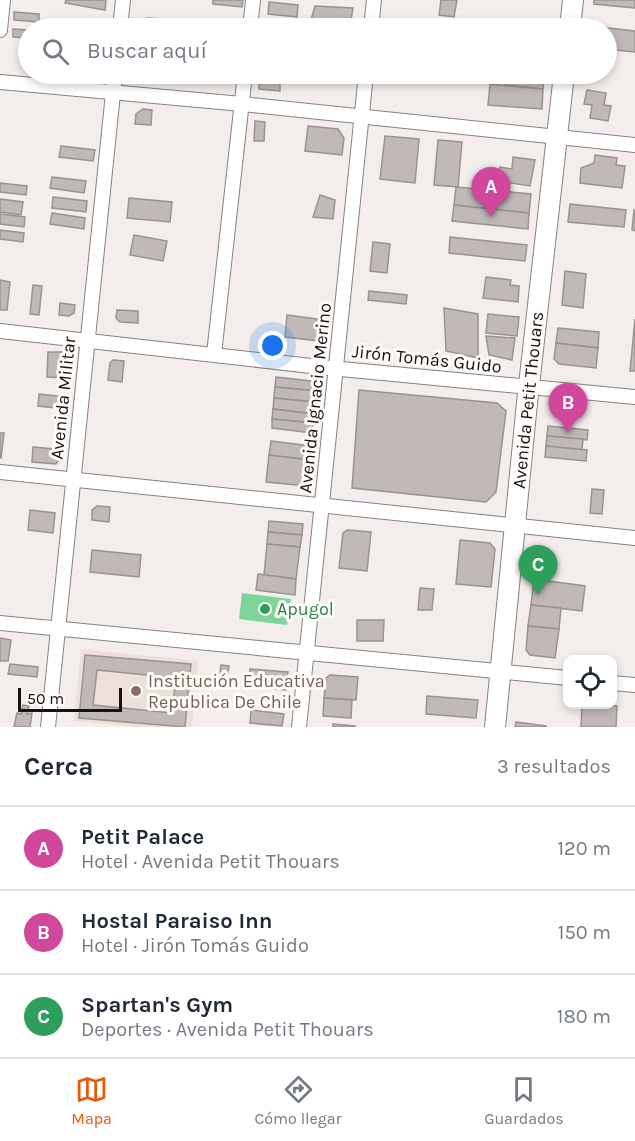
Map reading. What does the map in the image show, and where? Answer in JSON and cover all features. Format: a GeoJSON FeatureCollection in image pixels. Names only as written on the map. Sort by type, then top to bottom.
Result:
{"type":"FeatureCollection","features":[{"type":"Feature","properties":{"kind":"main road"},"geometry":{"type":"LineString","coordinates":[[571,18],[573,0]]}},
{"type":"Feature","properties":{"kind":"main road","name":"Avenida Petit Thouars"},"geometry":{"type":"LineString","coordinates":[[495,727],[563,84]]}},
{"type":"Feature","properties":{"kind":"street"},"geometry":{"type":"LineString","coordinates":[[0,30],[3,0]]}},
{"type":"Feature","properties":{"kind":"street"},"geometry":{"type":"LineString","coordinates":[[121,18],[123,0]]}},
{"type":"Feature","properties":{"kind":"street"},"geometry":{"type":"LineString","coordinates":[[251,18],[253,0]]}},
{"type":"Feature","properties":{"kind":"street"},"geometry":{"type":"LineString","coordinates":[[372,18],[374,0]]}},
{"type":"Feature","properties":{"kind":"street"},"geometry":{"type":"LineString","coordinates":[[0,82],[18,84]]}},
{"type":"Feature","properties":{"kind":"street"},"geometry":{"type":"LineString","coordinates":[[23,84],[242,104],[635,145]]}},
{"type":"Feature","properties":{"kind":"street","name":"Avenida Militar"},"geometry":{"type":"LineString","coordinates":[[48,727],[114,84]]}},
{"type":"Feature","properties":{"kind":"street"},"geometry":{"type":"LineString","coordinates":[[214,354],[244,84]]}},
{"type":"Feature","properties":{"kind":"street","name":"Avenida Ignacio Merino"},"geometry":{"type":"LineString","coordinates":[[299,727],[365,84]]}},
{"type":"Feature","properties":{"kind":"street","name":"Jirón Tomás Guido"},"geometry":{"type":"LineString","coordinates":[[0,331],[336,368],[635,397]]}},
{"type":"Feature","properties":{"kind":"street"},"geometry":{"type":"LineString","coordinates":[[0,472],[635,538]]}},
{"type":"Feature","properties":{"kind":"street"},"geometry":{"type":"LineString","coordinates":[[0,623],[563,678]]}},
{"type":"Feature","properties":{"kind":"street"},"geometry":{"type":"LineString","coordinates":[[617,683],[635,685]]}},
{"type":"Feature","properties":{"kind":"shaded area","name":"Institución Educativa Republica De Chile"},"geometry":{"type":"Polygon","coordinates":[[[81,649],[198,661],[192,727],[137,727],[74,721],[81,649]]]}},
{"type":"Feature","properties":{"kind":"green space","name":"Apugol"},"geometry":{"type":"Polygon","coordinates":[[[242,593],[291,599],[287,625],[239,619],[242,593]]]}},
{"type":"Feature","properties":{"kind":"building"},"geometry":{"type":"Polygon","coordinates":[[[66,0],[106,0],[105,10],[65,3],[66,0]]]}},
{"type":"Feature","properties":{"kind":"building"},"geometry":{"type":"Polygon","coordinates":[[[213,0],[243,0],[242,7],[213,4],[213,0]]]}},
{"type":"Feature","properties":{"kind":"building"},"geometry":{"type":"Polygon","coordinates":[[[441,0],[457,0],[454,17],[439,15],[441,0]]]}},
{"type":"Feature","properties":{"kind":"building"},"geometry":{"type":"Polygon","coordinates":[[[594,0],[635,0],[635,8],[594,4],[594,0]]]}},
{"type":"Feature","properties":{"kind":"building"},"geometry":{"type":"Polygon","coordinates":[[[269,2],[298,5],[297,17],[268,14],[269,2]]]}},
{"type":"Feature","properties":{"kind":"building"},"geometry":{"type":"Polygon","coordinates":[[[315,6],[353,8],[351,18],[312,18],[315,6]]]}},
{"type":"Feature","properties":{"kind":"building"},"geometry":{"type":"Polygon","coordinates":[[[14,12],[39,14],[39,18],[14,20],[14,12]]]}},
{"type":"Feature","properties":{"kind":"building"},"geometry":{"type":"Polygon","coordinates":[[[13,29],[18,29],[18,37],[13,37],[13,29]]]}},
{"type":"Feature","properties":{"kind":"building"},"geometry":{"type":"Polygon","coordinates":[[[617,29],[635,31],[635,52],[617,50],[617,29]]]}},
{"type":"Feature","properties":{"kind":"building"},"geometry":{"type":"Polygon","coordinates":[[[259,84],[280,84],[280,91],[259,89],[259,84]]]}},
{"type":"Feature","properties":{"kind":"building"},"geometry":{"type":"Polygon","coordinates":[[[490,84],[543,89],[542,109],[488,105],[490,84]]]}},
{"type":"Feature","properties":{"kind":"building"},"geometry":{"type":"Polygon","coordinates":[[[505,84],[544,84],[543,89],[505,84]]]}},
{"type":"Feature","properties":{"kind":"building"},"geometry":{"type":"Polygon","coordinates":[[[587,90],[606,93],[604,105],[611,106],[608,121],[590,118],[592,105],[584,104],[587,90]]]}},
{"type":"Feature","properties":{"kind":"building"},"geometry":{"type":"Polygon","coordinates":[[[143,109],[152,110],[151,125],[135,124],[136,114],[143,109]]]}},
{"type":"Feature","properties":{"kind":"building"},"geometry":{"type":"Polygon","coordinates":[[[255,121],[265,122],[264,141],[254,141],[255,121]]]}},
{"type":"Feature","properties":{"kind":"building"},"geometry":{"type":"Polygon","coordinates":[[[308,126],[338,129],[344,138],[342,155],[305,151],[308,126]]]}},
{"type":"Feature","properties":{"kind":"building"},"geometry":{"type":"Polygon","coordinates":[[[385,136],[419,139],[415,183],[380,179],[385,136]]]}},
{"type":"Feature","properties":{"kind":"building"},"geometry":{"type":"Polygon","coordinates":[[[438,140],[462,142],[458,187],[434,185],[438,140]]]}},
{"type":"Feature","properties":{"kind":"building"},"geometry":{"type":"Polygon","coordinates":[[[61,146],[95,150],[93,161],[59,157],[61,146]]]}},
{"type":"Feature","properties":{"kind":"building"},"geometry":{"type":"Polygon","coordinates":[[[595,155],[617,158],[616,165],[625,166],[622,188],[580,183],[581,168],[594,163],[595,155]]]}},
{"type":"Feature","properties":{"kind":"building"},"geometry":{"type":"Polygon","coordinates":[[[513,157],[535,160],[530,186],[498,181],[500,167],[512,169],[513,157]]]}},
{"type":"Feature","properties":{"kind":"building"},"geometry":{"type":"Polygon","coordinates":[[[52,177],[86,181],[84,193],[50,188],[52,177]]]}},
{"type":"Feature","properties":{"kind":"building"},"geometry":{"type":"Polygon","coordinates":[[[0,183],[27,186],[26,195],[0,192],[0,183]]]}},
{"type":"Feature","properties":{"kind":"building"},"geometry":{"type":"Polygon","coordinates":[[[456,187],[531,194],[529,213],[454,205],[456,187]]]}},
{"type":"Feature","properties":{"kind":"building"},"geometry":{"type":"Polygon","coordinates":[[[320,195],[335,200],[333,219],[313,217],[320,195]]]}},
{"type":"Feature","properties":{"kind":"building"},"geometry":{"type":"Polygon","coordinates":[[[53,197],[87,201],[86,212],[52,208],[53,197]]]}},
{"type":"Feature","properties":{"kind":"building"},"geometry":{"type":"Polygon","coordinates":[[[129,198],[172,202],[170,222],[127,218],[129,198]]]}},
{"type":"Feature","properties":{"kind":"building"},"geometry":{"type":"Polygon","coordinates":[[[0,199],[23,202],[21,215],[0,212],[0,199]]]}},
{"type":"Feature","properties":{"kind":"building"},"geometry":{"type":"Polygon","coordinates":[[[570,204],[626,210],[624,227],[568,222],[570,204]]]}},
{"type":"Feature","properties":{"kind":"building"},"geometry":{"type":"Polygon","coordinates":[[[454,205],[529,213],[528,229],[452,221],[454,205]]]}},
{"type":"Feature","properties":{"kind":"building"},"geometry":{"type":"Polygon","coordinates":[[[635,211],[635,231],[632,230],[635,211]]]}},
{"type":"Feature","properties":{"kind":"building"},"geometry":{"type":"Polygon","coordinates":[[[52,213],[85,218],[84,229],[50,224],[52,213]]]}},
{"type":"Feature","properties":{"kind":"building"},"geometry":{"type":"Polygon","coordinates":[[[0,214],[25,217],[24,227],[0,224],[0,214]]]}},
{"type":"Feature","properties":{"kind":"building"},"geometry":{"type":"Polygon","coordinates":[[[0,230],[24,233],[23,242],[0,239],[0,230]]]}},
{"type":"Feature","properties":{"kind":"building"},"geometry":{"type":"Polygon","coordinates":[[[134,235],[167,241],[163,261],[130,255],[134,235]]]}},
{"type":"Feature","properties":{"kind":"building"},"geometry":{"type":"Polygon","coordinates":[[[450,237],[527,245],[525,261],[449,253],[450,237]]]}},
{"type":"Feature","properties":{"kind":"building"},"geometry":{"type":"Polygon","coordinates":[[[373,242],[390,244],[387,273],[370,271],[373,242]]]}},
{"type":"Feature","properties":{"kind":"building"},"geometry":{"type":"Polygon","coordinates":[[[565,271],[586,274],[583,308],[562,305],[565,271]]]}},
{"type":"Feature","properties":{"kind":"building"},"geometry":{"type":"Polygon","coordinates":[[[486,277],[511,280],[510,285],[519,286],[518,302],[483,298],[486,277]]]}},
{"type":"Feature","properties":{"kind":"building"},"geometry":{"type":"Polygon","coordinates":[[[0,280],[10,282],[7,310],[0,310],[0,280]]]}},
{"type":"Feature","properties":{"kind":"building"},"geometry":{"type":"Polygon","coordinates":[[[33,285],[42,286],[39,315],[30,314],[33,285]]]}},
{"type":"Feature","properties":{"kind":"building"},"geometry":{"type":"Polygon","coordinates":[[[369,291],[407,295],[406,304],[368,300],[369,291]]]}},
{"type":"Feature","properties":{"kind":"building"},"geometry":{"type":"Polygon","coordinates":[[[60,303],[75,305],[74,313],[69,316],[59,315],[60,303]]]}},
{"type":"Feature","properties":{"kind":"building"},"geometry":{"type":"Polygon","coordinates":[[[444,308],[478,314],[478,358],[446,351],[444,308]]]}},
{"type":"Feature","properties":{"kind":"building"},"geometry":{"type":"Polygon","coordinates":[[[117,310],[138,311],[138,323],[120,322],[116,318],[117,310]]]}},
{"type":"Feature","properties":{"kind":"building"},"geometry":{"type":"Polygon","coordinates":[[[488,314],[519,317],[517,336],[486,333],[488,314]]]}},
{"type":"Feature","properties":{"kind":"building"},"geometry":{"type":"Polygon","coordinates":[[[287,315],[324,320],[322,338],[319,341],[285,337],[287,315]]]}},
{"type":"Feature","properties":{"kind":"building"},"geometry":{"type":"Polygon","coordinates":[[[635,319],[635,371],[630,371],[635,319]]]}},
{"type":"Feature","properties":{"kind":"building"},"geometry":{"type":"Polygon","coordinates":[[[558,328],[599,332],[598,348],[556,343],[558,328]]]}},
{"type":"Feature","properties":{"kind":"building"},"geometry":{"type":"Polygon","coordinates":[[[486,336],[515,338],[512,360],[489,355],[486,336]]]}},
{"type":"Feature","properties":{"kind":"building"},"geometry":{"type":"Polygon","coordinates":[[[556,343],[598,348],[596,368],[559,364],[554,359],[556,343]]]}},
{"type":"Feature","properties":{"kind":"building"},"geometry":{"type":"Polygon","coordinates":[[[48,352],[68,352],[68,378],[47,377],[48,352]]]}},
{"type":"Feature","properties":{"kind":"building"},"geometry":{"type":"Polygon","coordinates":[[[113,360],[124,361],[122,382],[108,380],[110,363],[113,360]]]}},
{"type":"Feature","properties":{"kind":"building"},"geometry":{"type":"Polygon","coordinates":[[[276,377],[311,381],[317,386],[316,391],[275,387],[276,377]]]}},
{"type":"Feature","properties":{"kind":"building"},"geometry":{"type":"Polygon","coordinates":[[[275,387],[316,391],[315,402],[274,398],[275,387]]]}},
{"type":"Feature","properties":{"kind":"building"},"geometry":{"type":"Polygon","coordinates":[[[359,390],[497,403],[506,411],[496,492],[486,502],[352,488],[359,390]]]}},
{"type":"Feature","properties":{"kind":"building"},"geometry":{"type":"Polygon","coordinates":[[[39,394],[66,397],[65,409],[38,406],[39,394]]]}},
{"type":"Feature","properties":{"kind":"building"},"geometry":{"type":"Polygon","coordinates":[[[274,398],[315,402],[314,414],[273,409],[274,398]]]}},
{"type":"Feature","properties":{"kind":"building"},"geometry":{"type":"Polygon","coordinates":[[[273,409],[314,414],[313,423],[272,419],[273,409]]]}},
{"type":"Feature","properties":{"kind":"building"},"geometry":{"type":"Polygon","coordinates":[[[272,419],[313,423],[312,433],[272,428],[272,419]]]}},
{"type":"Feature","properties":{"kind":"building"},"geometry":{"type":"Polygon","coordinates":[[[548,426],[588,430],[587,440],[547,436],[548,426]]]}},
{"type":"Feature","properties":{"kind":"building"},"geometry":{"type":"Polygon","coordinates":[[[0,433],[4,433],[1,458],[0,457],[0,433]]]}},
{"type":"Feature","properties":{"kind":"building"},"geometry":{"type":"Polygon","coordinates":[[[547,436],[583,439],[582,450],[546,446],[547,436]]]}},
{"type":"Feature","properties":{"kind":"building"},"geometry":{"type":"Polygon","coordinates":[[[271,441],[311,446],[309,460],[269,455],[271,441]]]}},
{"type":"Feature","properties":{"kind":"building"},"geometry":{"type":"Polygon","coordinates":[[[546,446],[587,450],[586,461],[545,457],[546,446]]]}},
{"type":"Feature","properties":{"kind":"building"},"geometry":{"type":"Polygon","coordinates":[[[33,447],[65,450],[56,464],[32,462],[33,447]]]}},
{"type":"Feature","properties":{"kind":"building"},"geometry":{"type":"Polygon","coordinates":[[[269,455],[309,460],[307,486],[266,482],[269,455]]]}},
{"type":"Feature","properties":{"kind":"building"},"geometry":{"type":"Polygon","coordinates":[[[592,489],[604,490],[602,514],[590,513],[592,489]]]}},
{"type":"Feature","properties":{"kind":"building"},"geometry":{"type":"Polygon","coordinates":[[[97,506],[110,507],[109,522],[92,520],[92,510],[97,506]]]}},
{"type":"Feature","properties":{"kind":"building"},"geometry":{"type":"Polygon","coordinates":[[[30,510],[55,513],[53,533],[28,530],[30,510]]]}},
{"type":"Feature","properties":{"kind":"building"},"geometry":{"type":"Polygon","coordinates":[[[269,521],[303,524],[302,535],[268,532],[269,521]]]}},
{"type":"Feature","properties":{"kind":"building"},"geometry":{"type":"Polygon","coordinates":[[[347,530],[371,532],[367,571],[339,568],[343,533],[347,530]]]}},
{"type":"Feature","properties":{"kind":"building"},"geometry":{"type":"Polygon","coordinates":[[[268,532],[302,535],[300,547],[267,544],[268,532]]]}},
{"type":"Feature","properties":{"kind":"building"},"geometry":{"type":"Polygon","coordinates":[[[460,540],[490,543],[495,549],[491,587],[456,584],[460,540]]]}},
{"type":"Feature","properties":{"kind":"building"},"geometry":{"type":"Polygon","coordinates":[[[267,544],[300,547],[296,579],[264,575],[267,544]]]}},
{"type":"Feature","properties":{"kind":"building"},"geometry":{"type":"Polygon","coordinates":[[[92,550],[141,555],[139,577],[90,572],[92,550]]]}},
{"type":"Feature","properties":{"kind":"building"},"geometry":{"type":"Polygon","coordinates":[[[258,574],[296,579],[295,595],[256,590],[258,574]]]}},
{"type":"Feature","properties":{"kind":"building"},"geometry":{"type":"Polygon","coordinates":[[[534,579],[585,586],[582,611],[531,605],[534,579]]]}},
{"type":"Feature","properties":{"kind":"building"},"geometry":{"type":"Polygon","coordinates":[[[420,588],[434,589],[432,610],[418,610],[420,588]]]}},
{"type":"Feature","properties":{"kind":"building"},"geometry":{"type":"Polygon","coordinates":[[[531,605],[561,608],[559,629],[528,626],[531,605]]]}},
{"type":"Feature","properties":{"kind":"building"},"geometry":{"type":"Polygon","coordinates":[[[357,620],[384,620],[383,641],[357,641],[357,620]]]}},
{"type":"Feature","properties":{"kind":"building"},"geometry":{"type":"Polygon","coordinates":[[[528,626],[559,629],[555,658],[530,655],[526,650],[528,626]]]}},
{"type":"Feature","properties":{"kind":"building"},"geometry":{"type":"Polygon","coordinates":[[[0,638],[11,640],[8,661],[0,661],[0,638]]]}},
{"type":"Feature","properties":{"kind":"building"},"geometry":{"type":"Polygon","coordinates":[[[85,655],[191,664],[185,727],[79,718],[85,655]],[[97,670],[93,705],[172,713],[176,678],[97,670]]]}},
{"type":"Feature","properties":{"kind":"building"},"geometry":{"type":"Polygon","coordinates":[[[10,664],[38,667],[37,677],[8,674],[10,664]]]}},
{"type":"Feature","properties":{"kind":"building"},"geometry":{"type":"Polygon","coordinates":[[[221,665],[229,666],[226,684],[219,681],[221,665]]]}},
{"type":"Feature","properties":{"kind":"building"},"geometry":{"type":"Polygon","coordinates":[[[250,669],[288,672],[286,690],[249,686],[250,669]]]}},
{"type":"Feature","properties":{"kind":"building"},"geometry":{"type":"Polygon","coordinates":[[[330,675],[358,677],[356,700],[324,698],[326,678],[330,675]]]}},
{"type":"Feature","properties":{"kind":"building"},"geometry":{"type":"Polygon","coordinates":[[[427,696],[478,700],[476,718],[426,714],[427,696]]]}},
{"type":"Feature","properties":{"kind":"building"},"geometry":{"type":"Polygon","coordinates":[[[324,698],[352,700],[351,718],[323,716],[324,698]]]}},
{"type":"Feature","properties":{"kind":"building"},"geometry":{"type":"Polygon","coordinates":[[[23,705],[29,706],[27,714],[32,713],[30,727],[14,727],[17,713],[21,714],[23,705]]]}},
{"type":"Feature","properties":{"kind":"building"},"geometry":{"type":"Polygon","coordinates":[[[582,709],[617,709],[616,727],[581,727],[582,709]]]}},
{"type":"Feature","properties":{"kind":"building"},"geometry":{"type":"Polygon","coordinates":[[[251,710],[284,714],[282,726],[250,723],[251,710]]]}},
{"type":"Feature","properties":{"kind":"building"},"geometry":{"type":"Polygon","coordinates":[[[516,722],[546,726],[546,727],[515,727],[516,722]]]}},
{"type":"Feature","properties":{"kind":"building"},"geometry":{"type":"Polygon","coordinates":[[[333,724],[355,726],[355,727],[333,727],[333,724]]]}},
{"type":"Feature","properties":{"kind":"place","name":"Petit Palace"},"geometry":{"type":"Point","coordinates":[491,217]}},
{"type":"Feature","properties":{"kind":"place","name":"Hostal Paraiso Inn"},"geometry":{"type":"Point","coordinates":[568,433]}},
{"type":"Feature","properties":{"kind":"place","name":"Spartan's Gym"},"geometry":{"type":"Point","coordinates":[538,595]}},
{"type":"Feature","properties":{"kind":"place","name":"Apugol"},"geometry":{"type":"Point","coordinates":[265,609]}},
{"type":"Feature","properties":{"kind":"place","name":"Institución Educativa Republica De Chile"},"geometry":{"type":"Point","coordinates":[136,691]}}]}
